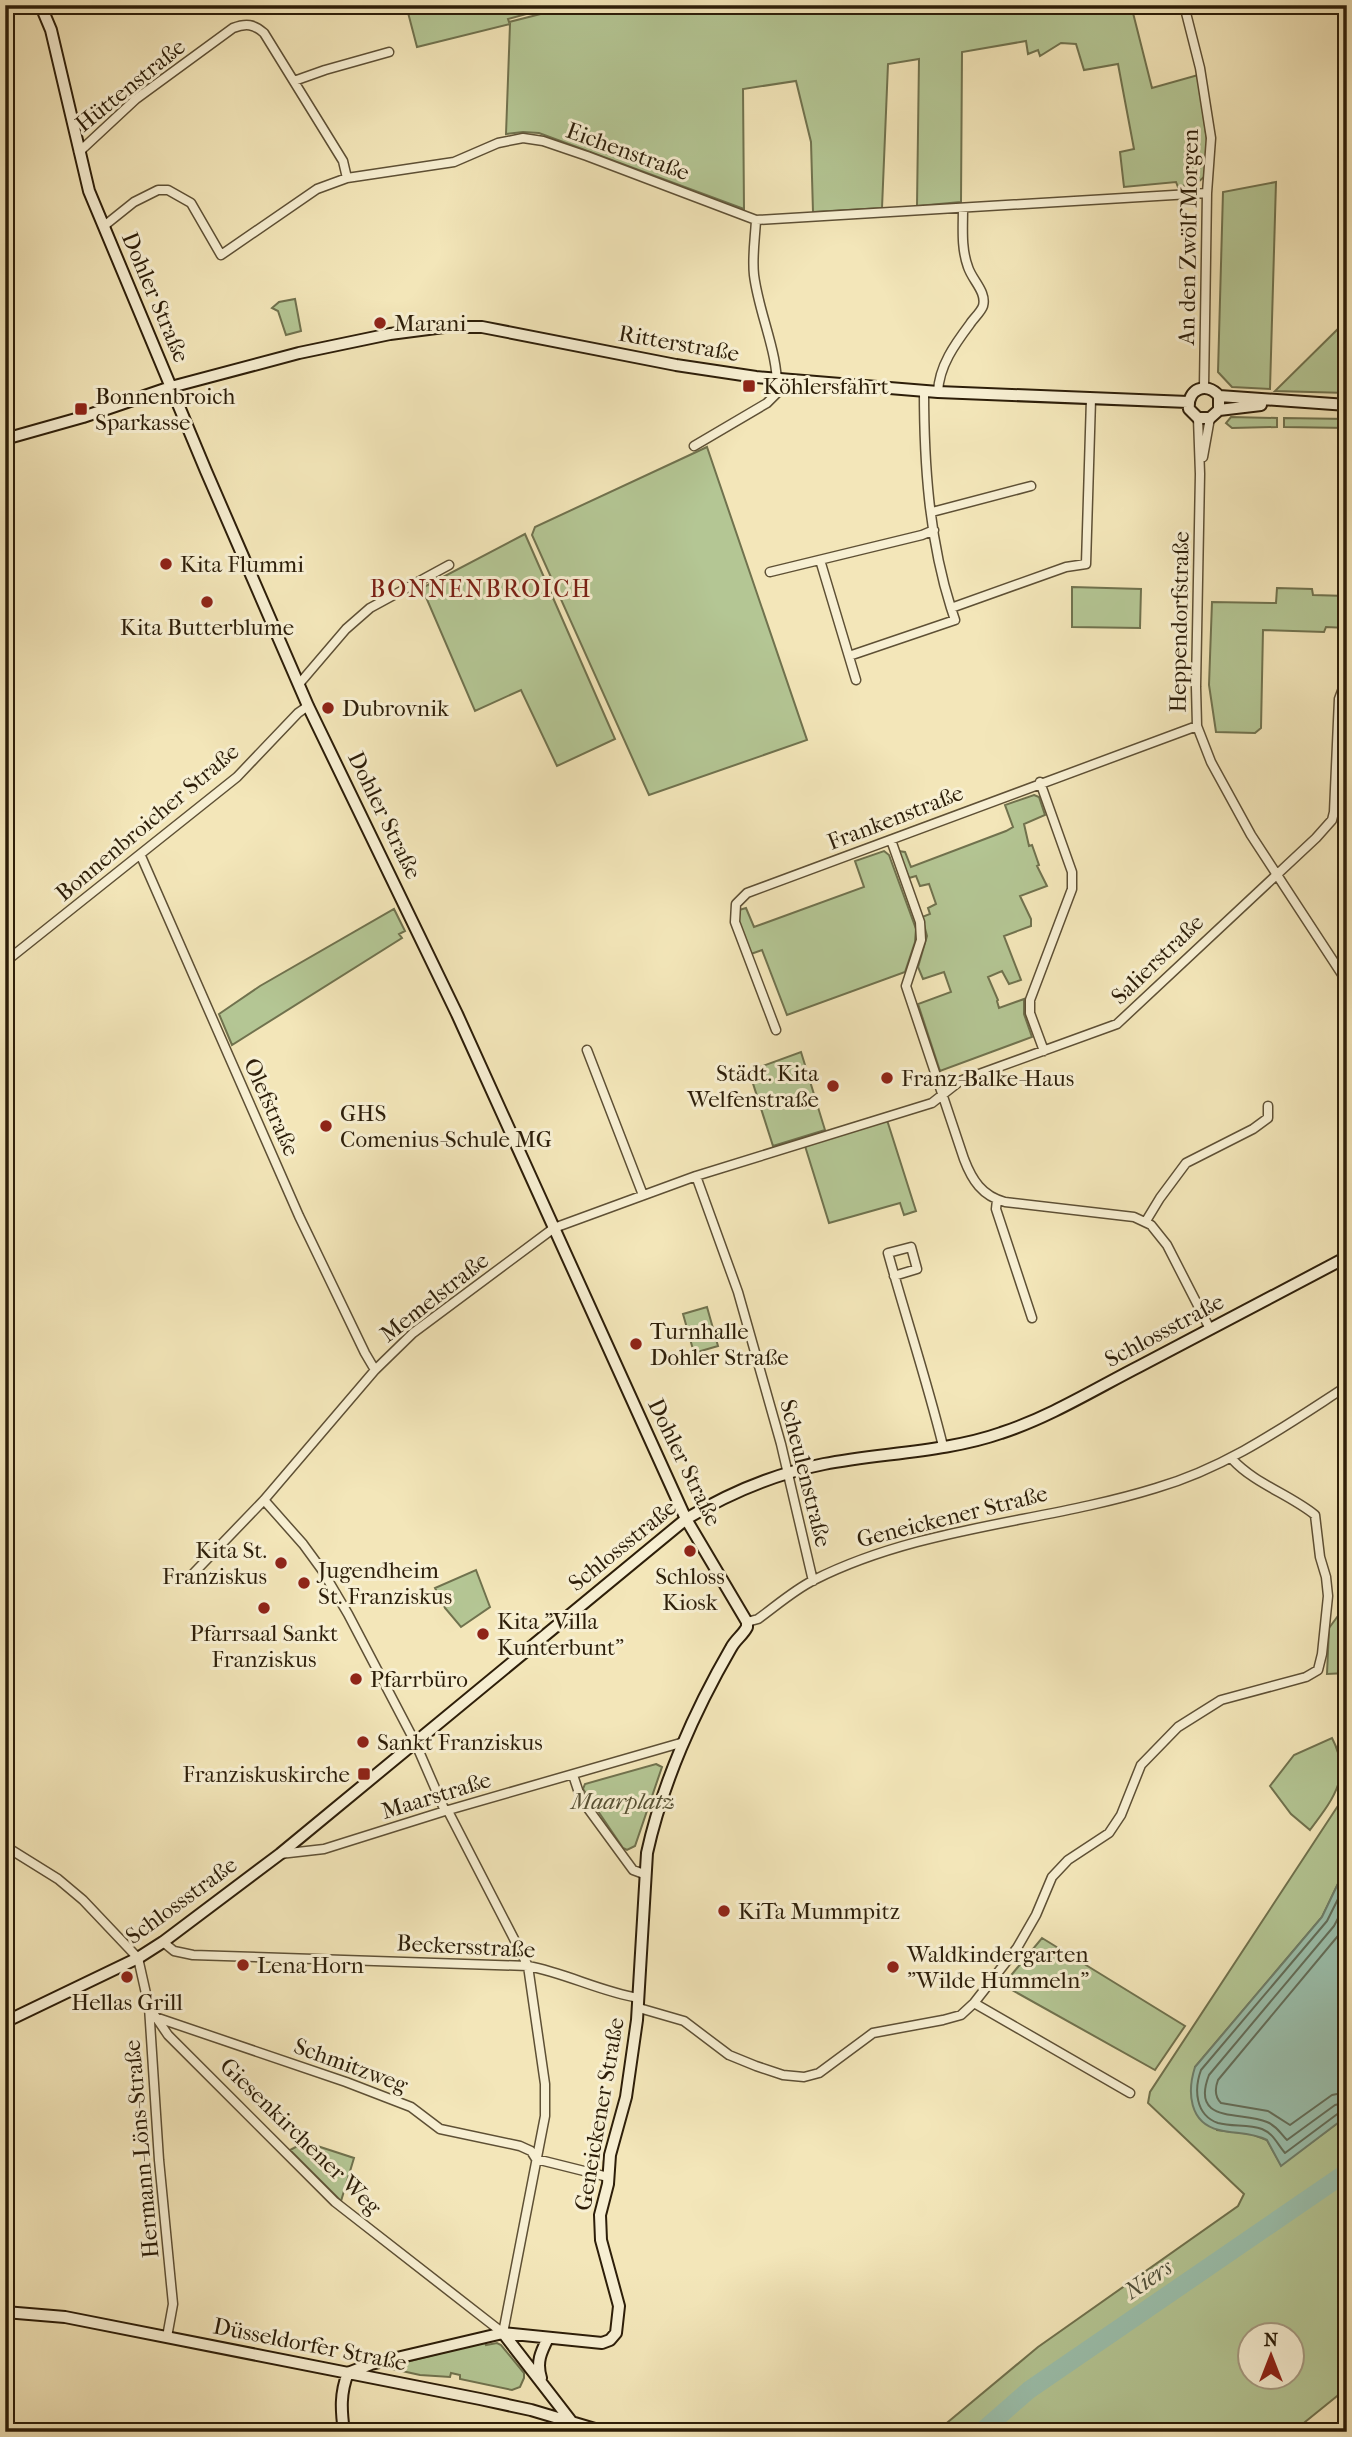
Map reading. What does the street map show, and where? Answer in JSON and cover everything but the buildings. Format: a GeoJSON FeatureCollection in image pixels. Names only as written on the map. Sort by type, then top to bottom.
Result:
{"type":"FeatureCollection","features":[{"type":"Feature","properties":{"kind":"main road","name":"Dohler Straße"},"geometry":{"type":"LineString","coordinates":[[38,5],[51,30],[89,191],[308,706],[440,978],[686,1519],[747,1622]]}},
{"type":"Feature","properties":{"kind":"main road","name":"Ritterstraße"},"geometry":{"type":"LineString","coordinates":[[5,439],[83,417],[171,387],[299,353],[390,334],[444,327],[482,327],[716,372],[777,379],[938,392],[1188,402]]}},
{"type":"Feature","properties":{"kind":"main road"},"geometry":{"type":"LineString","coordinates":[[1282,402],[1198,418],[1192,414],[1188,402],[1193,392],[1204,387],[1219,396],[1347,405]]}},
{"type":"Feature","properties":{"kind":"main road"},"geometry":{"type":"LineString","coordinates":[[1215,414],[1219,396]]}},
{"type":"Feature","properties":{"kind":"main road","name":"Schlossstraße"},"geometry":{"type":"LineString","coordinates":[[5,2022],[138,1958],[163,1942],[280,1854],[686,1519],[744,1488],[787,1473],[1000,1434],[1066,1405],[1347,1256]]}},
{"type":"Feature","properties":{"kind":"main road","name":"Geneickener Straße"},"geometry":{"type":"LineString","coordinates":[[348,2373],[371,2364],[503,2333],[602,2343],[610,2340],[616,2333],[618,2306],[601,2240],[600,2215],[610,2155],[626,2097],[639,2003],[644,1874],[651,1835],[684,1742],[731,1648],[747,1628],[747,1622]]}},
{"type":"Feature","properties":{"kind":"main road","name":"Düsseldorfer Straße"},"geometry":{"type":"LineString","coordinates":[[5,2312],[65,2316],[502,2403],[604,2432]]}},
{"type":"Feature","properties":{"kind":"main road"},"geometry":{"type":"LineString","coordinates":[[503,2333],[542,2380],[571,2421]]}},
{"type":"Feature","properties":{"kind":"main road"},"geometry":{"type":"LineString","coordinates":[[542,2380],[537,2367],[548,2337]]}},
{"type":"Feature","properties":{"kind":"main road"},"geometry":{"type":"LineString","coordinates":[[344,2432],[341,2402],[348,2373]]}},
{"type":"Feature","properties":{"kind":"street","name":"An den Zwölf Morgen"},"geometry":{"type":"LineString","coordinates":[[1184,5],[1208,104],[1211,138],[1207,193],[1204,387]]}},
{"type":"Feature","properties":{"kind":"street","name":"Hüttenstraße"},"geometry":{"type":"LineString","coordinates":[[79,152],[136,99],[233,28],[243,24],[256,26],[264,33],[343,161],[348,178]]}},
{"type":"Feature","properties":{"kind":"street"},"geometry":{"type":"LineString","coordinates":[[294,81],[389,52]]}},
{"type":"Feature","properties":{"kind":"street","name":"Eichenstraße"},"geometry":{"type":"LineString","coordinates":[[104,226],[134,202],[158,190],[168,190],[191,203],[221,256],[317,189],[348,178],[454,162],[498,143],[531,138],[587,156],[756,220],[1207,193]]}},
{"type":"Feature","properties":{"kind":"street"},"geometry":{"type":"LineString","coordinates":[[938,392],[947,359],[983,306],[981,288],[967,266],[962,246],[963,208]]}},
{"type":"Feature","properties":{"kind":"street"},"geometry":{"type":"LineString","coordinates":[[695,446],[767,403],[777,394],[777,379],[755,278],[753,257],[756,220]]}},
{"type":"Feature","properties":{"kind":"street"},"geometry":{"type":"LineString","coordinates":[[849,656],[955,620],[939,570],[924,435],[924,391]]}},
{"type":"Feature","properties":{"kind":"street"},"geometry":{"type":"LineString","coordinates":[[951,608],[1066,567],[1086,564],[1091,399]]}},
{"type":"Feature","properties":{"kind":"street","name":"Heppendorfstraße"},"geometry":{"type":"LineString","coordinates":[[1200,474],[1215,414]]}},
{"type":"Feature","properties":{"kind":"street","name":"Heppendorfstraße"},"geometry":{"type":"LineString","coordinates":[[1198,418],[1200,474],[1197,726],[1211,762],[1251,835],[1347,982]]}},
{"type":"Feature","properties":{"kind":"street"},"geometry":{"type":"LineString","coordinates":[[932,512],[1031,486]]}},
{"type":"Feature","properties":{"kind":"street"},"geometry":{"type":"LineString","coordinates":[[770,572],[934,530]]}},
{"type":"Feature","properties":{"kind":"street"},"geometry":{"type":"LineString","coordinates":[[820,560],[856,680]]}},
{"type":"Feature","properties":{"kind":"street"},"geometry":{"type":"LineString","coordinates":[[299,684],[346,629],[370,608],[449,565]]}},
{"type":"Feature","properties":{"kind":"street","name":"Salierstraße"},"geometry":{"type":"LineString","coordinates":[[696,1176],[932,1103],[960,1081],[1117,1024],[1332,820],[1339,699],[1347,687]]}},
{"type":"Feature","properties":{"kind":"street","name":"Bonnenbroicher Straße"},"geometry":{"type":"LineString","coordinates":[[5,962],[237,777],[298,713],[308,706]]}},
{"type":"Feature","properties":{"kind":"street","name":"Frankenstraße"},"geometry":{"type":"LineString","coordinates":[[776,1030],[735,922],[736,904],[747,892],[1197,726]]}},
{"type":"Feature","properties":{"kind":"street"},"geometry":{"type":"LineString","coordinates":[[1040,782],[1072,872],[1072,889],[1030,1000],[1030,1013],[1044,1051]]}},
{"type":"Feature","properties":{"kind":"street"},"geometry":{"type":"LineString","coordinates":[[891,840],[919,922],[921,940],[906,986],[968,1171],[983,1192],[997,1200],[1123,1215],[1146,1222],[1163,1238],[1210,1329]]}},
{"type":"Feature","properties":{"kind":"street","name":"Olefstraße"},"geometry":{"type":"LineString","coordinates":[[141,856],[299,1216],[375,1370]]}},
{"type":"Feature","properties":{"kind":"street"},"geometry":{"type":"LineString","coordinates":[[587,1051],[643,1195]]}},
{"type":"Feature","properties":{"kind":"street"},"geometry":{"type":"LineString","coordinates":[[1146,1222],[1171,1181],[1186,1163],[1253,1129],[1268,1118],[1268,1106]]}},
{"type":"Feature","properties":{"kind":"street","name":"Memelstraße"},"geometry":{"type":"LineString","coordinates":[[188,1579],[264,1500],[375,1370],[413,1333],[512,1262],[554,1228],[696,1176]]}},
{"type":"Feature","properties":{"kind":"street","name":"Scheulenstraße"},"geometry":{"type":"LineString","coordinates":[[696,1176],[738,1292],[813,1581]]}},
{"type":"Feature","properties":{"kind":"street"},"geometry":{"type":"LineString","coordinates":[[997,1200],[996,1209],[1032,1318]]}},
{"type":"Feature","properties":{"kind":"street"},"geometry":{"type":"LineString","coordinates":[[894,1276],[943,1446]]}},
{"type":"Feature","properties":{"kind":"street","name":"Geneickener Straße"},"geometry":{"type":"LineString","coordinates":[[747,1622],[758,1619],[813,1581],[855,1562],[905,1545],[957,1531],[1156,1489],[1232,1459],[1347,1386]]}},
{"type":"Feature","properties":{"kind":"street"},"geometry":{"type":"LineString","coordinates":[[1130,2093],[974,2003],[1017,1948],[1036,1915],[1052,1877],[1068,1860],[1109,1833],[1121,1815],[1141,1765],[1178,1727],[1221,1700],[1306,1677],[1318,1670],[1328,1596],[1315,1516],[1244,1471],[1232,1459]]}},
{"type":"Feature","properties":{"kind":"street"},"geometry":{"type":"LineString","coordinates":[[264,1500],[322,1570],[415,1742],[446,1811],[528,1966],[545,2084],[545,2116],[503,2333]]}},
{"type":"Feature","properties":{"kind":"street","name":"Maarstraße"},"geometry":{"type":"LineString","coordinates":[[280,1854],[324,1849],[684,1742]]}},
{"type":"Feature","properties":{"kind":"street"},"geometry":{"type":"LineString","coordinates":[[573,1775],[581,1799],[633,1870],[644,1874]]}},
{"type":"Feature","properties":{"kind":"street"},"geometry":{"type":"LineString","coordinates":[[5,1846],[58,1879],[83,1900],[138,1958]]}},
{"type":"Feature","properties":{"kind":"street","name":"Beckersstraße"},"geometry":{"type":"LineString","coordinates":[[163,1942],[174,1951],[193,1955],[528,1966],[547,1969],[684,2021],[729,2055],[747,2063],[783,2075],[804,2077],[819,2073],[873,2033],[961,2015],[974,2003]]}},
{"type":"Feature","properties":{"kind":"street","name":"Hermann-Löns-Straße"},"geometry":{"type":"LineString","coordinates":[[138,1958],[149,2007],[159,2161],[173,2304],[167,2337]]}},
{"type":"Feature","properties":{"kind":"street","name":"Giesenkirchener Weg"},"geometry":{"type":"LineString","coordinates":[[149,2007],[168,2035],[335,2202],[503,2333]]}},
{"type":"Feature","properties":{"kind":"street","name":"Schmitzweg"},"geometry":{"type":"LineString","coordinates":[[155,2017],[411,2107],[422,2118],[440,2129],[520,2146],[531,2151],[537,2159],[608,2177]]}},
{"type":"Feature","properties":{"kind":"street"},"geometry":{"type":"LineString","coordinates":[[571,2421],[578,2432]]}},
{"type":"Feature","properties":{"kind":"green space"},"geometry":{"type":"Polygon","coordinates":[[[406,5],[559,5],[508,19],[509,22],[576,5],[1131,5],[1152,88],[1198,75],[1208,148],[1204,177],[1198,182],[1178,187],[1176,182],[1124,187],[1120,152],[1134,149],[1118,64],[1084,70],[1076,44],[1061,43],[1040,56],[1038,50],[1028,54],[1026,41],[962,52],[961,202],[917,206],[919,59],[888,64],[882,208],[813,212],[811,142],[796,81],[743,89],[744,209],[539,133],[506,134],[510,24],[417,47],[406,5]]]}},
{"type":"Feature","properties":{"kind":"green space"},"geometry":{"type":"Polygon","coordinates":[[[1276,182],[1270,389],[1232,387],[1218,372],[1223,192],[1276,182]]]}},
{"type":"Feature","properties":{"kind":"green space"},"geometry":{"type":"Polygon","coordinates":[[[295,299],[301,331],[286,335],[278,311],[272,308],[279,302],[295,299]]]}},
{"type":"Feature","properties":{"kind":"green space"},"geometry":{"type":"Polygon","coordinates":[[[1347,320],[1347,393],[1275,391],[1347,320]]]}},
{"type":"Feature","properties":{"kind":"green space"},"geometry":{"type":"Polygon","coordinates":[[[1231,417],[1277,418],[1277,427],[1232,428],[1226,423],[1231,417]]]}},
{"type":"Feature","properties":{"kind":"green space"},"geometry":{"type":"Polygon","coordinates":[[[1284,418],[1347,419],[1347,428],[1284,427],[1284,418]]]}},
{"type":"Feature","properties":{"kind":"green space"},"geometry":{"type":"Polygon","coordinates":[[[707,447],[807,740],[649,795],[532,535],[535,527],[707,447]]]}},
{"type":"Feature","properties":{"kind":"green space"},"geometry":{"type":"Polygon","coordinates":[[[525,534],[615,739],[557,766],[521,690],[475,711],[422,588],[525,534]]]}},
{"type":"Feature","properties":{"kind":"green space"},"geometry":{"type":"Polygon","coordinates":[[[1072,587],[1141,589],[1140,628],[1072,627],[1072,587]]]}},
{"type":"Feature","properties":{"kind":"green space"},"geometry":{"type":"Polygon","coordinates":[[[1277,588],[1312,589],[1313,595],[1347,596],[1347,628],[1326,627],[1324,632],[1263,630],[1261,728],[1255,733],[1216,732],[1209,685],[1212,602],[1276,603],[1277,588]]]}},
{"type":"Feature","properties":{"kind":"green space"},"geometry":{"type":"Polygon","coordinates":[[[1034,795],[1039,797],[1045,815],[1024,824],[1029,846],[1032,845],[1039,865],[1037,866],[1047,886],[1020,896],[1031,919],[1031,926],[1004,936],[1021,980],[1009,984],[1002,971],[988,977],[999,1008],[1024,999],[1024,1014],[1032,1037],[940,1071],[918,1004],[951,992],[944,972],[923,979],[918,967],[927,936],[922,917],[930,914],[928,908],[936,904],[929,884],[920,886],[916,876],[909,878],[898,851],[905,852],[911,867],[1006,831],[1013,827],[1005,805],[1034,795]]]}},
{"type":"Feature","properties":{"kind":"green space"},"geometry":{"type":"Polygon","coordinates":[[[884,851],[889,855],[916,929],[915,942],[905,972],[787,1015],[762,950],[751,954],[739,923],[739,910],[746,908],[754,927],[864,887],[855,861],[884,851]]]}},
{"type":"Feature","properties":{"kind":"green space"},"geometry":{"type":"Polygon","coordinates":[[[394,909],[405,931],[399,934],[402,938],[232,1045],[219,1014],[260,986],[394,909]]]}},
{"type":"Feature","properties":{"kind":"green space"},"geometry":{"type":"Polygon","coordinates":[[[801,1052],[825,1130],[773,1146],[749,1071],[801,1052]]]}},
{"type":"Feature","properties":{"kind":"green space"},"geometry":{"type":"Polygon","coordinates":[[[887,1120],[916,1211],[904,1215],[900,1203],[829,1223],[805,1146],[887,1120]]]}},
{"type":"Feature","properties":{"kind":"green space"},"geometry":{"type":"Polygon","coordinates":[[[707,1307],[718,1346],[694,1353],[683,1314],[707,1307]]]}},
{"type":"Feature","properties":{"kind":"green space"},"geometry":{"type":"Polygon","coordinates":[[[476,1570],[490,1607],[461,1627],[445,1608],[435,1588],[476,1570]]]}},
{"type":"Feature","properties":{"kind":"green space"},"geometry":{"type":"Polygon","coordinates":[[[1347,1571],[1347,1673],[1327,1674],[1329,1628],[1346,1605],[1340,1575],[1347,1571]]]}},
{"type":"Feature","properties":{"kind":"green space"},"geometry":{"type":"Polygon","coordinates":[[[1332,1738],[1340,1764],[1338,1786],[1310,1830],[1291,1814],[1270,1786],[1294,1755],[1332,1738]]]}},
{"type":"Feature","properties":{"kind":"green space","name":"Maarplatz"},"geometry":{"type":"Polygon","coordinates":[[[656,1764],[662,1767],[635,1846],[627,1850],[583,1789],[585,1784],[656,1764]]]}},
{"type":"Feature","properties":{"kind":"green space"},"geometry":{"type":"Polygon","coordinates":[[[1347,1792],[1347,1865],[1322,1917],[1195,2067],[1217,2130],[1251,2134],[1267,2140],[1281,2165],[1347,2116],[1347,2388],[1305,2422],[1310,2432],[936,2432],[1038,2347],[1238,2206],[1244,2194],[1148,2103],[1150,2092],[1347,1792]]]}},
{"type":"Feature","properties":{"kind":"green space"},"geometry":{"type":"Polygon","coordinates":[[[1042,1938],[1185,2026],[1155,2070],[1003,1985],[1042,1938]]]}},
{"type":"Feature","properties":{"kind":"green space"},"geometry":{"type":"Polygon","coordinates":[[[305,2142],[354,2158],[341,2201],[290,2150],[305,2142]]]}},
{"type":"Feature","properties":{"kind":"green space"},"geometry":{"type":"Polygon","coordinates":[[[485,2342],[486,2345],[501,2345],[524,2373],[520,2387],[512,2390],[460,2379],[460,2375],[451,2373],[450,2377],[420,2375],[390,2366],[485,2342]]]}},
{"type":"Feature","properties":{"kind":"water"},"geometry":{"type":"Polygon","coordinates":[[[1347,1865],[1347,2116],[1281,2166],[1267,2140],[1219,2130],[1201,2121],[1191,2096],[1195,2067],[1322,1917],[1347,1865]]]}},
{"type":"Feature","properties":{"kind":"waterway","name":"Niers"},"geometry":{"type":"LineString","coordinates":[[981,2432],[1029,2390],[1347,2172]]}},
{"type":"Feature","properties":{"kind":"place","name":"Marani"},"geometry":{"type":"Point","coordinates":[380,323]}},
{"type":"Feature","properties":{"kind":"place","name":"Köhlersfahrt"},"geometry":{"type":"Point","coordinates":[749,386]}},
{"type":"Feature","properties":{"kind":"place","name":"Bonnenbroich Sparkasse"},"geometry":{"type":"Point","coordinates":[81,409]}},
{"type":"Feature","properties":{"kind":"place","name":"Kita Flummi"},"geometry":{"type":"Point","coordinates":[166,564]}},
{"type":"Feature","properties":{"kind":"place","name":"Kita Butterblume"},"geometry":{"type":"Point","coordinates":[207,602]}},
{"type":"Feature","properties":{"kind":"place","name":"Dubrovnik"},"geometry":{"type":"Point","coordinates":[328,708]}},
{"type":"Feature","properties":{"kind":"place","name":"Franz-Balke-Haus"},"geometry":{"type":"Point","coordinates":[887,1078]}},
{"type":"Feature","properties":{"kind":"place","name":"Städt. Kita Welfenstraße"},"geometry":{"type":"Point","coordinates":[833,1086]}},
{"type":"Feature","properties":{"kind":"place","name":"GHS Comenius-Schule MG"},"geometry":{"type":"Point","coordinates":[326,1126]}},
{"type":"Feature","properties":{"kind":"place","name":"Turnhalle Dohler Straße"},"geometry":{"type":"Point","coordinates":[636,1344]}},
{"type":"Feature","properties":{"kind":"place","name":"Schloss Kiosk"},"geometry":{"type":"Point","coordinates":[690,1551]}},
{"type":"Feature","properties":{"kind":"place","name":"Kita St. Franziskus"},"geometry":{"type":"Point","coordinates":[281,1563]}},
{"type":"Feature","properties":{"kind":"place","name":"Jugendheim St. Franziskus"},"geometry":{"type":"Point","coordinates":[304,1583]}},
{"type":"Feature","properties":{"kind":"place","name":"Pfarrsaal Sankt Franziskus"},"geometry":{"type":"Point","coordinates":[264,1608]}},
{"type":"Feature","properties":{"kind":"place","name":"Kita \"Villa Kunterbunt\""},"geometry":{"type":"Point","coordinates":[483,1634]}},
{"type":"Feature","properties":{"kind":"place","name":"Pfarrbüro"},"geometry":{"type":"Point","coordinates":[356,1679]}},
{"type":"Feature","properties":{"kind":"place","name":"Sankt Franziskus"},"geometry":{"type":"Point","coordinates":[363,1742]}},
{"type":"Feature","properties":{"kind":"place","name":"Franziskuskirche"},"geometry":{"type":"Point","coordinates":[364,1774]}},
{"type":"Feature","properties":{"kind":"place","name":"KiTa Mummpitz"},"geometry":{"type":"Point","coordinates":[724,1911]}},
{"type":"Feature","properties":{"kind":"place","name":"Lena Horn"},"geometry":{"type":"Point","coordinates":[243,1965]}},
{"type":"Feature","properties":{"kind":"place","name":"Waldkindergarten \"Wilde Hummeln\""},"geometry":{"type":"Point","coordinates":[893,1967]}},
{"type":"Feature","properties":{"kind":"place","name":"Hellas Grill"},"geometry":{"type":"Point","coordinates":[127,1977]}},
{"type":"Feature","properties":{"kind":"district","name":"BONNENBROICH"},"geometry":{"type":"Point","coordinates":[481,589]}}]}
